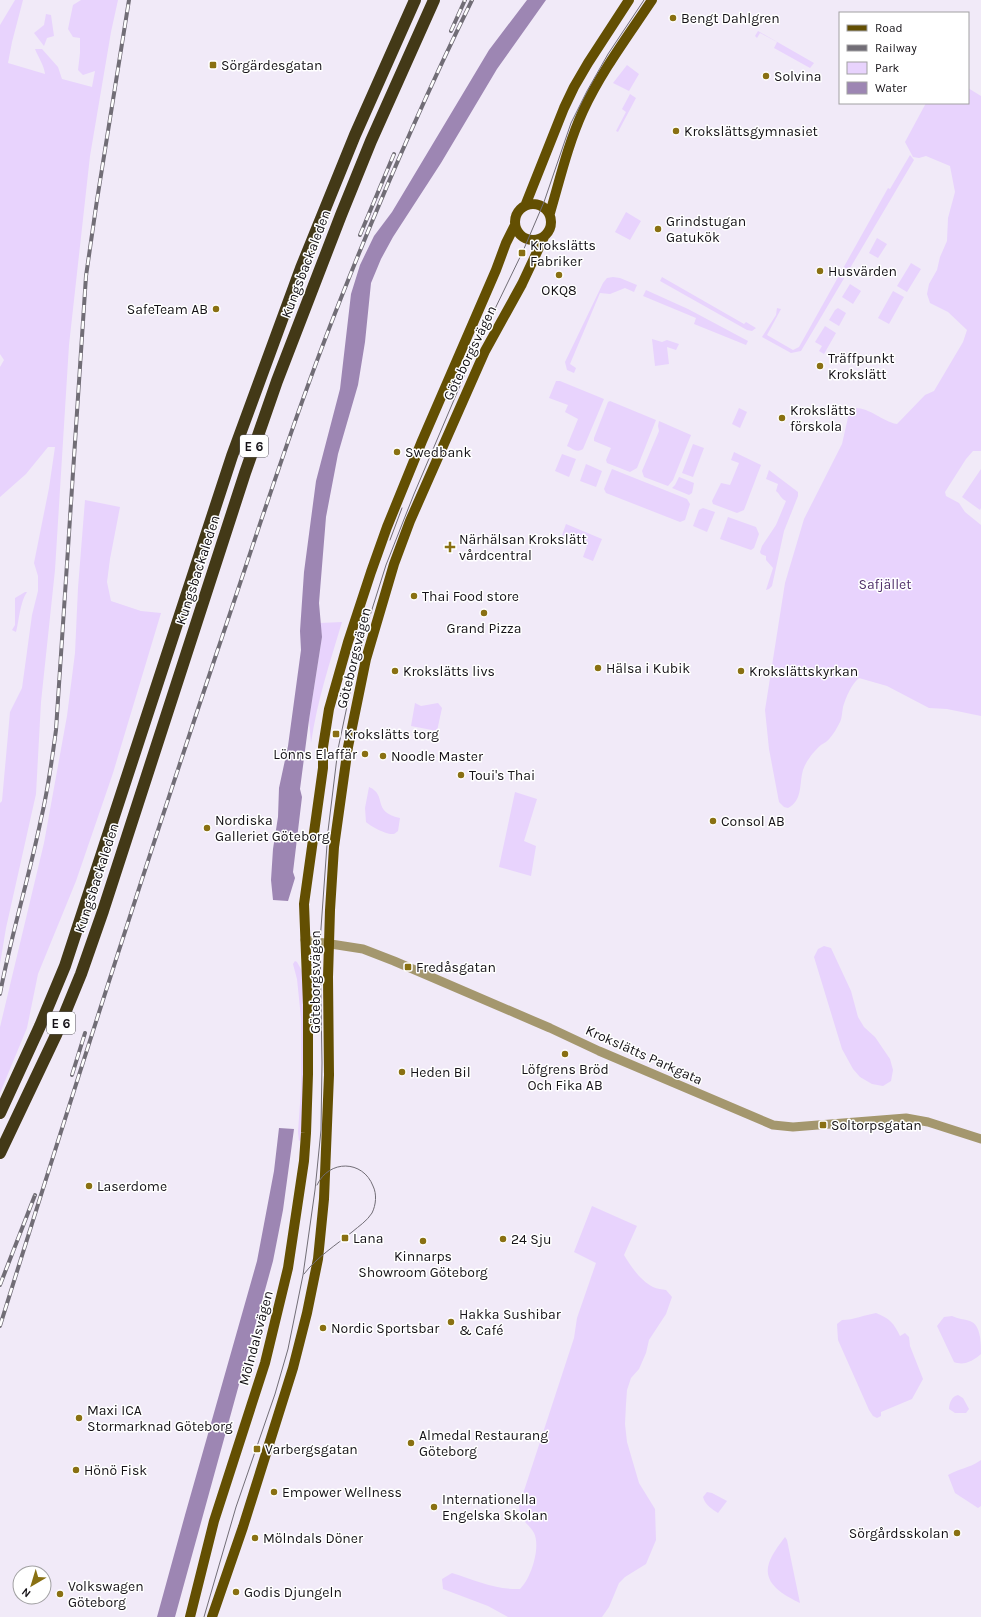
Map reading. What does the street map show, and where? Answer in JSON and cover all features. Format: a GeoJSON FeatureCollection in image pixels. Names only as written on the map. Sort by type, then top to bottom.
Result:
{"type":"FeatureCollection","features":[{"type":"Feature","properties":{"kind":"highway","name":"Kungsbackaleden"},"geometry":{"type":"LineString","coordinates":[[0,1113],[43,1019],[65,966],[232,456],[301,268],[355,134],[415,0]]}},
{"type":"Feature","properties":{"kind":"highway","name":"Kungsbackaleden"},"geometry":{"type":"LineString","coordinates":[[0,1154],[56,1035],[83,967],[245,473],[277,381],[368,147],[434,0]]}},
{"type":"Feature","properties":{"kind":"main road","name":"Göteborgsvägen"},"geometry":{"type":"LineString","coordinates":[[298,1202],[304,1161],[308,1074],[308,1005],[304,904],[323,768],[325,726],[348,642],[387,527],[496,270],[506,243],[515,225],[516,215],[525,206],[564,108],[574,87],[629,0]]}},
{"type":"Feature","properties":{"kind":"main road","name":"Göteborgsvägen"},"geometry":{"type":"LineString","coordinates":[[212,1617],[259,1475],[299,1346],[318,1259],[323,1214],[329,1075],[328,978],[334,847],[348,748],[366,659],[381,607],[410,521],[485,351],[522,284],[544,237],[552,225],[550,213],[568,150],[583,111],[604,73],[652,0]]}},
{"type":"Feature","properties":{"kind":"main road"},"geometry":{"type":"LineString","coordinates":[[525,206],[537,204],[546,208],[550,213]]}},
{"type":"Feature","properties":{"kind":"main road"},"geometry":{"type":"LineString","coordinates":[[515,225],[520,234],[528,240],[544,237]]}},
{"type":"Feature","properties":{"kind":"main road","name":"Mölndalsvägen"},"geometry":{"type":"LineString","coordinates":[[190,1617],[214,1521],[265,1363],[275,1326],[288,1268],[298,1202]]}},
{"type":"Feature","properties":{"kind":"street","name":"Krokslätts Parkgata"},"geometry":{"type":"LineString","coordinates":[[305,940],[363,949],[394,961],[773,1125],[793,1127],[906,1118],[928,1122],[981,1139]]}},
{"type":"Feature","properties":{"kind":"green space"},"geometry":{"type":"Polygon","coordinates":[[[15,0],[23,0],[8,63],[45,74],[35,49],[42,49],[58,67],[62,79],[92,87],[95,71],[83,75],[78,70],[80,38],[73,37],[68,29],[73,5],[81,0],[118,0],[111,32],[90,156],[69,345],[55,570],[41,702],[36,794],[6,928],[0,964],[0,803],[2,801],[10,712],[22,688],[32,615],[38,591],[38,576],[34,563],[49,488],[55,447],[48,447],[26,474],[0,497],[0,367],[4,360],[0,354],[0,25],[15,0]]]}},
{"type":"Feature","properties":{"kind":"green space"},"geometry":{"type":"Polygon","coordinates":[[[46,14],[51,15],[54,36],[47,38],[44,46],[34,33],[44,25],[46,14]]]}},
{"type":"Feature","properties":{"kind":"green space"},"geometry":{"type":"Polygon","coordinates":[[[758,31],[814,63],[810,68],[774,48],[777,42],[760,33],[757,38],[755,36],[758,31]]]}},
{"type":"Feature","properties":{"kind":"green space"},"geometry":{"type":"Polygon","coordinates":[[[627,65],[639,74],[629,91],[613,83],[627,65]]]}},
{"type":"Feature","properties":{"kind":"green space","name":"Safjället"},"geometry":{"type":"Polygon","coordinates":[[[969,89],[981,96],[981,451],[973,451],[966,459],[945,492],[946,496],[959,503],[965,512],[981,525],[981,716],[947,709],[929,708],[887,686],[859,678],[847,695],[841,720],[835,730],[828,740],[810,756],[806,763],[803,770],[800,791],[796,801],[788,808],[784,807],[779,802],[769,749],[765,710],[785,583],[804,519],[842,444],[849,413],[853,408],[865,410],[897,424],[925,395],[934,391],[963,342],[967,330],[948,312],[930,303],[927,294],[929,284],[937,270],[940,257],[947,241],[948,218],[955,192],[950,166],[926,156],[919,158],[913,157],[905,142],[925,104],[969,104],[969,89]]]}},
{"type":"Feature","properties":{"kind":"green space"},"geometry":{"type":"Polygon","coordinates":[[[630,94],[636,98],[618,132],[616,131],[626,112],[622,109],[630,94]]]}},
{"type":"Feature","properties":{"kind":"green space"},"geometry":{"type":"Polygon","coordinates":[[[910,155],[914,160],[801,351],[791,353],[762,337],[776,315],[777,308],[781,309],[767,335],[793,350],[799,347],[888,188],[890,189],[910,155]]]}},
{"type":"Feature","properties":{"kind":"green space"},"geometry":{"type":"Polygon","coordinates":[[[626,212],[641,221],[630,240],[615,232],[626,212]]]}},
{"type":"Feature","properties":{"kind":"green space"},"geometry":{"type":"Polygon","coordinates":[[[877,238],[887,244],[878,258],[869,253],[877,238]]]}},
{"type":"Feature","properties":{"kind":"green space"},"geometry":{"type":"Polygon","coordinates":[[[911,263],[921,269],[907,292],[897,286],[911,263]]]}},
{"type":"Feature","properties":{"kind":"green space"},"geometry":{"type":"Polygon","coordinates":[[[662,277],[744,324],[746,322],[756,328],[752,331],[747,330],[660,281],[662,277]]]}},
{"type":"Feature","properties":{"kind":"green space"},"geometry":{"type":"Polygon","coordinates":[[[607,278],[620,278],[637,285],[634,292],[625,288],[610,294],[600,293],[570,364],[576,368],[574,373],[567,370],[565,362],[603,283],[607,278]]]}},
{"type":"Feature","properties":{"kind":"green space"},"geometry":{"type":"Polygon","coordinates":[[[850,284],[861,291],[853,304],[842,297],[850,284]]]}},
{"type":"Feature","properties":{"kind":"green space"},"geometry":{"type":"Polygon","coordinates":[[[646,290],[688,309],[748,341],[746,345],[694,324],[696,318],[643,296],[646,290]]]}},
{"type":"Feature","properties":{"kind":"green space"},"geometry":{"type":"Polygon","coordinates":[[[893,291],[904,297],[889,324],[878,318],[893,291]]]}},
{"type":"Feature","properties":{"kind":"green space"},"geometry":{"type":"Polygon","coordinates":[[[838,308],[846,313],[839,326],[829,320],[838,308]]]}},
{"type":"Feature","properties":{"kind":"green space"},"geometry":{"type":"Polygon","coordinates":[[[825,326],[836,333],[824,354],[819,351],[822,346],[815,342],[825,326]]]}},
{"type":"Feature","properties":{"kind":"green space"},"geometry":{"type":"Polygon","coordinates":[[[652,339],[662,342],[667,340],[679,344],[676,350],[667,347],[669,364],[655,366],[652,339]]]}},
{"type":"Feature","properties":{"kind":"green space"},"geometry":{"type":"Polygon","coordinates":[[[556,381],[560,381],[604,399],[583,449],[579,451],[567,446],[578,419],[565,412],[568,405],[549,398],[556,381]]]}},
{"type":"Feature","properties":{"kind":"green space"},"geometry":{"type":"Polygon","coordinates":[[[610,401],[656,420],[637,468],[630,472],[607,463],[606,460],[611,448],[594,441],[608,402],[610,401]]]}},
{"type":"Feature","properties":{"kind":"green space"},"geometry":{"type":"Polygon","coordinates":[[[739,408],[747,412],[740,428],[732,424],[739,408]]]}},
{"type":"Feature","properties":{"kind":"green space"},"geometry":{"type":"Polygon","coordinates":[[[659,421],[691,435],[673,480],[668,486],[644,477],[642,471],[659,431],[659,421]]]}},
{"type":"Feature","properties":{"kind":"green space"},"geometry":{"type":"Polygon","coordinates":[[[693,444],[704,448],[693,477],[682,473],[693,444]]]}},
{"type":"Feature","properties":{"kind":"green space"},"geometry":{"type":"Polygon","coordinates":[[[734,452],[761,465],[744,510],[737,513],[713,504],[712,501],[721,483],[730,485],[739,463],[731,460],[734,452]]]}},
{"type":"Feature","properties":{"kind":"green space"},"geometry":{"type":"Polygon","coordinates":[[[562,454],[576,459],[569,477],[555,471],[562,454]]]}},
{"type":"Feature","properties":{"kind":"green space"},"geometry":{"type":"Polygon","coordinates":[[[586,464],[602,471],[596,487],[580,481],[586,464]]]}},
{"type":"Feature","properties":{"kind":"green space"},"geometry":{"type":"Polygon","coordinates":[[[612,469],[687,499],[690,504],[685,520],[680,522],[606,493],[604,489],[612,469]]]}},
{"type":"Feature","properties":{"kind":"green space"},"geometry":{"type":"Polygon","coordinates":[[[981,469],[981,508],[980,510],[962,497],[981,469]]]}},
{"type":"Feature","properties":{"kind":"green space"},"geometry":{"type":"Polygon","coordinates":[[[769,470],[798,492],[798,496],[784,531],[772,586],[766,590],[773,568],[766,560],[766,556],[760,552],[762,546],[776,525],[786,501],[776,491],[778,484],[766,479],[769,470]]]}},
{"type":"Feature","properties":{"kind":"green space"},"geometry":{"type":"Polygon","coordinates":[[[679,477],[694,483],[692,493],[689,495],[672,488],[679,477]]]}},
{"type":"Feature","properties":{"kind":"green space"},"geometry":{"type":"Polygon","coordinates":[[[85,500],[120,507],[107,582],[111,601],[141,611],[161,613],[113,773],[76,881],[38,974],[27,1028],[0,1093],[0,1027],[44,843],[67,716],[75,653],[78,588],[85,500]]]}},
{"type":"Feature","properties":{"kind":"green space"},"geometry":{"type":"Polygon","coordinates":[[[703,508],[715,512],[707,532],[693,526],[699,510],[703,508]]]}},
{"type":"Feature","properties":{"kind":"green space"},"geometry":{"type":"Polygon","coordinates":[[[728,517],[756,527],[759,534],[754,548],[751,550],[720,539],[728,517]]]}},
{"type":"Feature","properties":{"kind":"green space"},"geometry":{"type":"Polygon","coordinates":[[[566,524],[602,539],[593,561],[583,557],[587,546],[562,535],[566,524]]]}},
{"type":"Feature","properties":{"kind":"green space"},"geometry":{"type":"Polygon","coordinates":[[[27,592],[21,606],[16,632],[12,630],[15,625],[15,598],[27,592]]]}},
{"type":"Feature","properties":{"kind":"green space"},"geometry":{"type":"Polygon","coordinates":[[[342,622],[320,697],[311,743],[309,720],[322,637],[320,623],[342,622]]]}},
{"type":"Feature","properties":{"kind":"green space"},"geometry":{"type":"Polygon","coordinates":[[[415,703],[421,706],[438,703],[442,708],[437,731],[411,726],[415,703]]]}},
{"type":"Feature","properties":{"kind":"green space"},"geometry":{"type":"Polygon","coordinates":[[[369,787],[375,790],[378,794],[382,808],[386,812],[400,818],[398,831],[394,834],[383,832],[366,822],[365,808],[369,787]]]}},
{"type":"Feature","properties":{"kind":"green space"},"geometry":{"type":"Polygon","coordinates":[[[515,792],[537,799],[524,841],[536,846],[531,876],[499,867],[515,792]]]}},
{"type":"Feature","properties":{"kind":"green space"},"geometry":{"type":"Polygon","coordinates":[[[824,946],[831,948],[851,991],[858,1017],[864,1027],[875,1037],[890,1059],[893,1070],[891,1081],[883,1086],[872,1084],[860,1077],[853,1069],[842,1049],[814,957],[818,949],[824,946]]]}},
{"type":"Feature","properties":{"kind":"green space"},"geometry":{"type":"Polygon","coordinates":[[[295,961],[302,971],[305,1040],[302,1139],[299,1141],[301,1018],[297,979],[293,964],[295,961]]]}},
{"type":"Feature","properties":{"kind":"green space"},"geometry":{"type":"Polygon","coordinates":[[[592,1206],[637,1226],[624,1255],[633,1269],[644,1281],[655,1288],[666,1290],[672,1297],[666,1314],[649,1340],[646,1353],[639,1369],[631,1378],[627,1390],[626,1404],[625,1424],[627,1442],[639,1483],[655,1509],[656,1540],[646,1564],[625,1577],[619,1583],[609,1607],[602,1617],[508,1617],[488,1606],[443,1589],[442,1579],[452,1573],[502,1588],[520,1589],[531,1571],[536,1554],[536,1539],[534,1533],[521,1516],[519,1506],[574,1338],[577,1318],[596,1263],[574,1252],[592,1206]]]}},
{"type":"Feature","properties":{"kind":"green space"},"geometry":{"type":"Polygon","coordinates":[[[876,1313],[891,1322],[900,1336],[905,1333],[909,1337],[910,1346],[923,1379],[912,1399],[881,1412],[881,1416],[877,1418],[873,1416],[869,1410],[838,1340],[837,1324],[842,1320],[876,1313]]]}},
{"type":"Feature","properties":{"kind":"green space"},"geometry":{"type":"Polygon","coordinates":[[[952,1316],[974,1323],[978,1330],[981,1354],[975,1359],[965,1363],[954,1362],[937,1326],[944,1317],[952,1316]]]}},
{"type":"Feature","properties":{"kind":"green space"},"geometry":{"type":"Polygon","coordinates":[[[958,1395],[963,1398],[969,1409],[966,1413],[955,1413],[949,1409],[951,1400],[958,1395]]]}},
{"type":"Feature","properties":{"kind":"green space"},"geometry":{"type":"Polygon","coordinates":[[[981,1460],[981,1506],[978,1508],[955,1493],[948,1475],[981,1460]]]}},
{"type":"Feature","properties":{"kind":"green space"},"geometry":{"type":"Polygon","coordinates":[[[707,1492],[727,1501],[718,1513],[705,1502],[703,1497],[707,1492]]]}},
{"type":"Feature","properties":{"kind":"green space"},"geometry":{"type":"Polygon","coordinates":[[[785,1537],[787,1540],[800,1603],[788,1597],[776,1588],[769,1577],[768,1570],[770,1560],[785,1537]]]}},
{"type":"Feature","properties":{"kind":"water"},"geometry":{"type":"Polygon","coordinates":[[[527,0],[546,0],[497,69],[441,163],[393,237],[381,259],[371,283],[365,342],[358,385],[338,454],[326,517],[319,603],[322,637],[300,789],[302,797],[293,872],[295,878],[288,901],[273,900],[271,880],[273,849],[278,817],[279,788],[288,746],[301,650],[300,631],[304,572],[316,481],[340,389],[351,294],[360,265],[374,236],[392,212],[489,50],[527,0]]]}},
{"type":"Feature","properties":{"kind":"water"},"geometry":{"type":"Polygon","coordinates":[[[279,1128],[294,1129],[283,1210],[273,1261],[175,1617],[157,1617],[257,1261],[274,1171],[279,1128]]]}},
{"type":"Feature","properties":{"kind":"tram line"},"geometry":{"type":"LineString","coordinates":[[204,1617],[236,1507],[275,1394],[288,1349],[303,1275],[315,1190],[321,1130],[322,1063],[320,942],[328,831],[338,749],[354,673],[386,565],[414,494],[476,348],[523,251],[544,202],[571,123],[608,54],[644,0]]}},
{"type":"Feature","properties":{"kind":"tram line"},"geometry":{"type":"LineString","coordinates":[[390,540],[402,508]]}},
{"type":"Feature","properties":{"kind":"tram line"},"geometry":{"type":"LineString","coordinates":[[304,1274],[321,1257],[365,1221],[372,1213],[375,1203],[374,1189],[368,1177],[362,1171],[354,1167],[337,1167],[322,1177],[317,1185]]}},
{"type":"Feature","properties":{"kind":"railway"},"geometry":{"type":"LineString","coordinates":[[0,994],[43,808],[50,775],[56,730],[86,276],[129,0]]}},
{"type":"Feature","properties":{"kind":"railway"},"geometry":{"type":"LineString","coordinates":[[451,31],[465,0]]}},
{"type":"Feature","properties":{"kind":"railway"},"geometry":{"type":"LineString","coordinates":[[0,1326],[134,904],[292,430],[341,298],[372,223],[420,111],[472,0]]}},
{"type":"Feature","properties":{"kind":"railway"},"geometry":{"type":"LineString","coordinates":[[360,235],[394,154]]}},
{"type":"Feature","properties":{"kind":"railway"},"geometry":{"type":"LineString","coordinates":[[72,1075],[85,1033]]}},
{"type":"Feature","properties":{"kind":"railway"},"geometry":{"type":"LineString","coordinates":[[0,1285],[35,1195]]}},
{"type":"Feature","properties":{"kind":"place","name":"Bengt Dahlgren"},"geometry":{"type":"Point","coordinates":[673,18]}},
{"type":"Feature","properties":{"kind":"place","name":"Sörgärdesgatan"},"geometry":{"type":"Point","coordinates":[213,65]}},
{"type":"Feature","properties":{"kind":"place","name":"Solvina"},"geometry":{"type":"Point","coordinates":[766,76]}},
{"type":"Feature","properties":{"kind":"place","name":"Krokslättsgymnasiet"},"geometry":{"type":"Point","coordinates":[676,131]}},
{"type":"Feature","properties":{"kind":"place","name":"Grindstugan Gatukök"},"geometry":{"type":"Point","coordinates":[658,229]}},
{"type":"Feature","properties":{"kind":"place","name":"Krokslätts Fabriker"},"geometry":{"type":"Point","coordinates":[522,253]}},
{"type":"Feature","properties":{"kind":"place","name":"Husvärden"},"geometry":{"type":"Point","coordinates":[820,271]}},
{"type":"Feature","properties":{"kind":"place","name":"OKQ8"},"geometry":{"type":"Point","coordinates":[559,275]}},
{"type":"Feature","properties":{"kind":"place","name":"SafeTeam AB"},"geometry":{"type":"Point","coordinates":[216,309]}},
{"type":"Feature","properties":{"kind":"place","name":"Träffpunkt Krokslätt"},"geometry":{"type":"Point","coordinates":[820,366]}},
{"type":"Feature","properties":{"kind":"place","name":"Krokslätts förskola"},"geometry":{"type":"Point","coordinates":[782,418]}},
{"type":"Feature","properties":{"kind":"place","name":"Swedbank"},"geometry":{"type":"Point","coordinates":[397,452]}},
{"type":"Feature","properties":{"kind":"place","name":"Närhälsan Krokslätt vårdcentral"},"geometry":{"type":"Point","coordinates":[450,547]}},
{"type":"Feature","properties":{"kind":"place","name":"Thai Food store"},"geometry":{"type":"Point","coordinates":[414,596]}},
{"type":"Feature","properties":{"kind":"place","name":"Grand Pizza"},"geometry":{"type":"Point","coordinates":[484,613]}},
{"type":"Feature","properties":{"kind":"place","name":"Hälsa i Kubik"},"geometry":{"type":"Point","coordinates":[598,668]}},
{"type":"Feature","properties":{"kind":"place","name":"Krokslätts livs"},"geometry":{"type":"Point","coordinates":[395,671]}},
{"type":"Feature","properties":{"kind":"place","name":"Krokslättskyrkan"},"geometry":{"type":"Point","coordinates":[741,671]}},
{"type":"Feature","properties":{"kind":"place","name":"Krokslätts torg"},"geometry":{"type":"Point","coordinates":[336,734]}},
{"type":"Feature","properties":{"kind":"place","name":"Lönns Elaffär"},"geometry":{"type":"Point","coordinates":[365,754]}},
{"type":"Feature","properties":{"kind":"place","name":"Noodle Master"},"geometry":{"type":"Point","coordinates":[383,756]}},
{"type":"Feature","properties":{"kind":"place","name":"Toui's Thai"},"geometry":{"type":"Point","coordinates":[461,775]}},
{"type":"Feature","properties":{"kind":"place","name":"Consol AB"},"geometry":{"type":"Point","coordinates":[713,821]}},
{"type":"Feature","properties":{"kind":"place","name":"Nordiska Galleriet Göteborg"},"geometry":{"type":"Point","coordinates":[207,828]}},
{"type":"Feature","properties":{"kind":"place","name":"Fredåsgatan"},"geometry":{"type":"Point","coordinates":[408,967]}},
{"type":"Feature","properties":{"kind":"place","name":"Löfgrens Bröd Och Fika AB"},"geometry":{"type":"Point","coordinates":[565,1054]}},
{"type":"Feature","properties":{"kind":"place","name":"Heden Bil"},"geometry":{"type":"Point","coordinates":[402,1072]}},
{"type":"Feature","properties":{"kind":"place","name":"Soltorpsgatan"},"geometry":{"type":"Point","coordinates":[823,1125]}},
{"type":"Feature","properties":{"kind":"place","name":"Laserdome"},"geometry":{"type":"Point","coordinates":[89,1186]}},
{"type":"Feature","properties":{"kind":"place","name":"Lana"},"geometry":{"type":"Point","coordinates":[345,1238]}},
{"type":"Feature","properties":{"kind":"place","name":"24 Sju"},"geometry":{"type":"Point","coordinates":[503,1239]}},
{"type":"Feature","properties":{"kind":"place","name":"Kinnarps Showroom Göteborg"},"geometry":{"type":"Point","coordinates":[423,1241]}},
{"type":"Feature","properties":{"kind":"place","name":"Hakka Sushibar & Café"},"geometry":{"type":"Point","coordinates":[451,1322]}},
{"type":"Feature","properties":{"kind":"place","name":"Nordic Sportsbar"},"geometry":{"type":"Point","coordinates":[323,1328]}},
{"type":"Feature","properties":{"kind":"place","name":"Maxi ICA Stormarknad Göteborg"},"geometry":{"type":"Point","coordinates":[79,1418]}},
{"type":"Feature","properties":{"kind":"place","name":"Almedal Restaurang Göteborg"},"geometry":{"type":"Point","coordinates":[411,1443]}},
{"type":"Feature","properties":{"kind":"place","name":"Varbergsgatan"},"geometry":{"type":"Point","coordinates":[257,1449]}},
{"type":"Feature","properties":{"kind":"place","name":"Hönö Fisk"},"geometry":{"type":"Point","coordinates":[76,1470]}},
{"type":"Feature","properties":{"kind":"place","name":"Empower Wellness"},"geometry":{"type":"Point","coordinates":[274,1492]}},
{"type":"Feature","properties":{"kind":"place","name":"Internationella Engelska Skolan"},"geometry":{"type":"Point","coordinates":[434,1507]}},
{"type":"Feature","properties":{"kind":"place","name":"Sörgårdsskolan"},"geometry":{"type":"Point","coordinates":[957,1533]}},
{"type":"Feature","properties":{"kind":"place","name":"Mölndals Döner"},"geometry":{"type":"Point","coordinates":[255,1538]}},
{"type":"Feature","properties":{"kind":"place","name":"Godis Djungeln"},"geometry":{"type":"Point","coordinates":[236,1592]}},
{"type":"Feature","properties":{"kind":"place","name":"Volkswagen Göteborg"},"geometry":{"type":"Point","coordinates":[60,1594]}}]}
